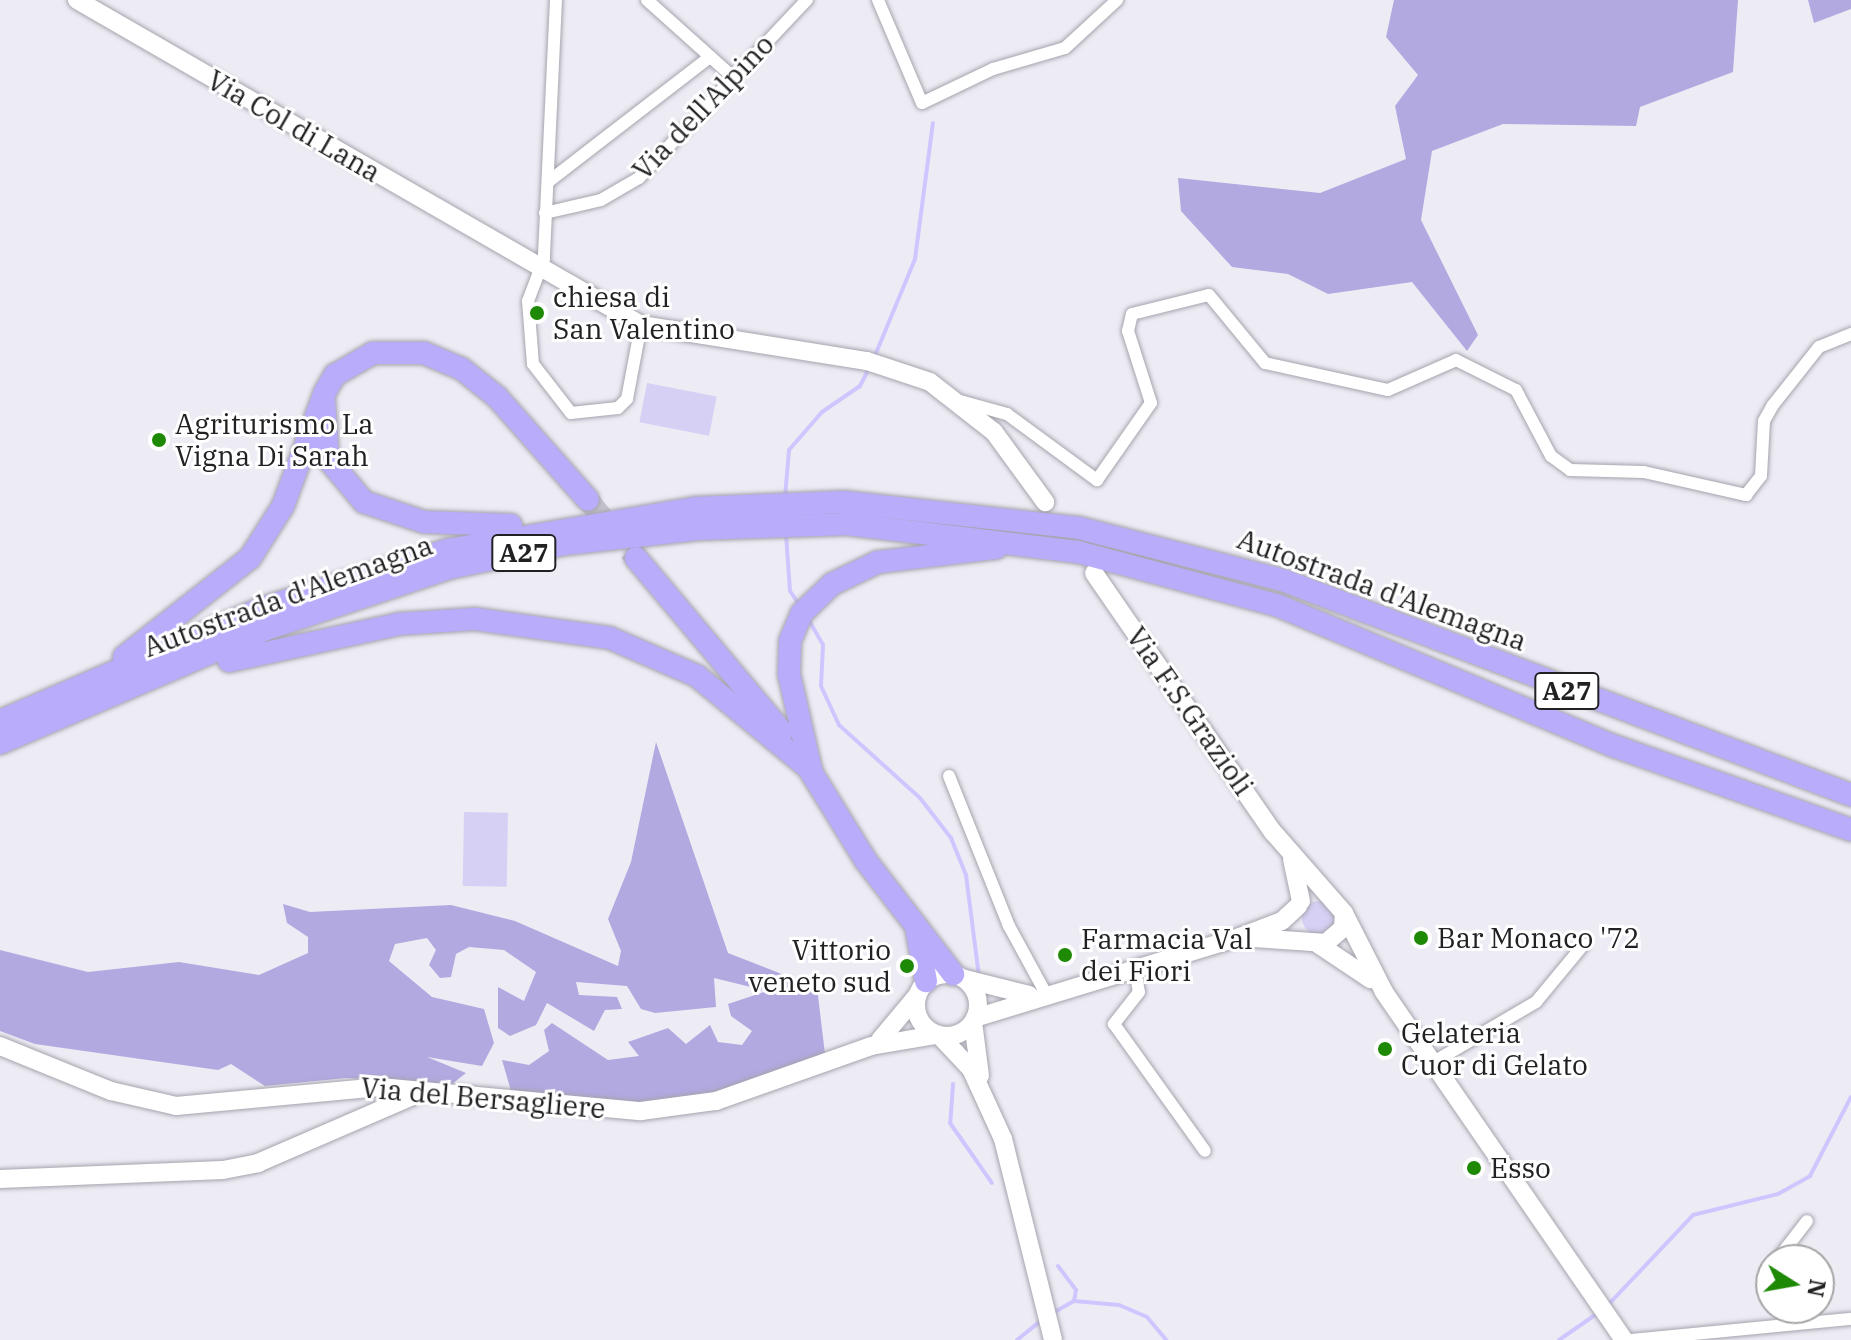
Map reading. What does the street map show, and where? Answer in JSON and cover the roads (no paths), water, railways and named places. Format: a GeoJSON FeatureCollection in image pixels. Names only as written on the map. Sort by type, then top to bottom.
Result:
{"type":"FeatureCollection","features":[{"type":"Feature","properties":{"kind":"highway","name":"A27"},"geometry":{"type":"LineString","coordinates":[[91,680],[250,558],[283,506],[325,392],[335,375],[373,353],[443,359],[497,397],[588,500]]}},
{"type":"Feature","properties":{"kind":"highway","name":"A27"},"geometry":{"type":"LineString","coordinates":[[325,392],[328,459],[364,502],[446,524],[562,525]]}},
{"type":"Feature","properties":{"kind":"highway","name":"Autostrada d'Alemagna"},"geometry":{"type":"LineString","coordinates":[[0,721],[91,680],[357,575],[562,525],[695,508],[844,502],[1079,528],[1285,581],[1851,795]]}},
{"type":"Feature","properties":{"kind":"highway","name":"Autostrada d'Alemagna"},"geometry":{"type":"LineString","coordinates":[[0,743],[361,595],[565,544],[847,524],[1078,552],[1279,606],[1614,746],[1851,830]]}},
{"type":"Feature","properties":{"kind":"highway","name":"A27"},"geometry":{"type":"LineString","coordinates":[[811,770],[788,657],[794,627],[815,598],[849,575],[901,557],[1004,548],[1078,552]]}},
{"type":"Feature","properties":{"kind":"highway","name":"A27"},"geometry":{"type":"LineString","coordinates":[[636,558],[811,770],[917,931],[958,976]]}},
{"type":"Feature","properties":{"kind":"highway","name":"A27"},"geometry":{"type":"LineString","coordinates":[[0,751],[254,650],[398,624],[475,619],[610,638],[659,655],[730,699],[811,770]]}},
{"type":"Feature","properties":{"kind":"highway","name":"A27"},"geometry":{"type":"LineString","coordinates":[[917,931],[921,989]]}},
{"type":"Feature","properties":{"kind":"main road","name":"Via Col di Lana"},"geometry":{"type":"LineString","coordinates":[[77,0],[509,253],[641,325]]}},
{"type":"Feature","properties":{"kind":"main road"},"geometry":{"type":"LineString","coordinates":[[641,325],[889,366],[960,401],[1012,454],[1045,502]]}},
{"type":"Feature","properties":{"kind":"main road","name":"Via F.S.Grazioli"},"geometry":{"type":"LineString","coordinates":[[1094,573],[1287,850],[1331,896]]}},
{"type":"Feature","properties":{"kind":"main road","name":"Via F.S.Grazioli"},"geometry":{"type":"LineString","coordinates":[[1287,850],[1300,904]]}},
{"type":"Feature","properties":{"kind":"main road"},"geometry":{"type":"LineString","coordinates":[[938,1035],[1046,994],[1240,937],[1281,921],[1300,904],[1331,896],[1344,913],[1384,992],[1624,1340]]}},
{"type":"Feature","properties":{"kind":"main road"},"geometry":{"type":"LineString","coordinates":[[1300,904],[1295,921],[1312,942],[1384,992]]}},
{"type":"Feature","properties":{"kind":"main road"},"geometry":{"type":"LineString","coordinates":[[1240,937],[1312,942],[1339,934],[1344,913]]}},
{"type":"Feature","properties":{"kind":"main road"},"geometry":{"type":"LineString","coordinates":[[983,1091],[938,1035],[917,1017],[921,989],[958,976],[1010,994],[1046,994]]}},
{"type":"Feature","properties":{"kind":"main road"},"geometry":{"type":"LineString","coordinates":[[958,976],[976,993],[974,1020],[983,1091],[1019,1184],[1053,1335]]}},
{"type":"Feature","properties":{"kind":"main road","name":"Via del Bersagliere"},"geometry":{"type":"LineString","coordinates":[[871,1046],[921,989]]}},
{"type":"Feature","properties":{"kind":"main road","name":"Via del Bersagliere"},"geometry":{"type":"LineString","coordinates":[[0,1046],[111,1091],[176,1106],[338,1087],[425,1091],[593,1109],[673,1109],[871,1046],[938,1035]]}},
{"type":"Feature","properties":{"kind":"main road"},"geometry":{"type":"LineString","coordinates":[[0,1179],[246,1165],[425,1091]]}},
{"type":"Feature","properties":{"kind":"street"},"geometry":{"type":"LineString","coordinates":[[556,0],[542,271],[528,301],[532,358],[571,413],[625,401],[641,325]]}},
{"type":"Feature","properties":{"kind":"street"},"geometry":{"type":"LineString","coordinates":[[647,0],[735,79]]}},
{"type":"Feature","properties":{"kind":"street","name":"Via dell'Alpino"},"geometry":{"type":"LineString","coordinates":[[545,213],[601,200],[639,178],[807,0]]}},
{"type":"Feature","properties":{"kind":"street"},"geometry":{"type":"LineString","coordinates":[[878,0],[922,103],[993,69],[1065,48],[1117,0]]}},
{"type":"Feature","properties":{"kind":"street"},"geometry":{"type":"LineString","coordinates":[[548,182],[710,57]]}},
{"type":"Feature","properties":{"kind":"street"},"geometry":{"type":"LineString","coordinates":[[960,401],[1007,414],[1097,480],[1151,403],[1128,331],[1132,314],[1209,295],[1265,363],[1388,390],[1456,360],[1516,390],[1551,456],[1570,470],[1671,476],[1746,495],[1761,476],[1764,421],[1773,405],[1819,347],[1851,334]]}},
{"type":"Feature","properties":{"kind":"street"},"geometry":{"type":"LineString","coordinates":[[949,776],[1009,926],[1046,994]]}},
{"type":"Feature","properties":{"kind":"street"},"geometry":{"type":"LineString","coordinates":[[1432,1063],[1536,1002],[1584,944]]}},
{"type":"Feature","properties":{"kind":"street"},"geometry":{"type":"LineString","coordinates":[[1135,968],[1139,992],[1114,1024],[1205,1151]]}},
{"type":"Feature","properties":{"kind":"street"},"geometry":{"type":"LineString","coordinates":[[1789,1244],[1807,1221]]}},
{"type":"Feature","properties":{"kind":"street"},"geometry":{"type":"LineString","coordinates":[[1632,1340],[1755,1319]]}},
{"type":"Feature","properties":{"kind":"waterway"},"geometry":{"type":"LineString","coordinates":[[874,358],[915,259],[933,123]]}},
{"type":"Feature","properties":{"kind":"waterway"},"geometry":{"type":"LineString","coordinates":[[785,497],[789,450],[822,412],[860,386],[870,366]]}},
{"type":"Feature","properties":{"kind":"waterway"},"geometry":{"type":"LineString","coordinates":[[786,534],[790,591],[800,606]]}},
{"type":"Feature","properties":{"kind":"waterway"},"geometry":{"type":"LineString","coordinates":[[807,617],[823,645],[821,686],[839,725],[920,798],[951,838],[966,875],[979,976]]}},
{"type":"Feature","properties":{"kind":"waterway"},"geometry":{"type":"LineString","coordinates":[[953,1084],[950,1123],[992,1183]]}},
{"type":"Feature","properties":{"kind":"waterway"},"geometry":{"type":"LineString","coordinates":[[1608,1305],[1693,1215],[1778,1194],[1810,1176],[1851,1097]]}},
{"type":"Feature","properties":{"kind":"waterway"},"geometry":{"type":"LineString","coordinates":[[1058,1266],[1076,1290],[1074,1301]]}},
{"type":"Feature","properties":{"kind":"waterway"},"geometry":{"type":"LineString","coordinates":[[1053,1313],[1074,1301],[1119,1305],[1147,1317],[1166,1340]]}},
{"type":"Feature","properties":{"kind":"waterway"},"geometry":{"type":"LineString","coordinates":[[1559,1340],[1598,1313]]}},
{"type":"Feature","properties":{"kind":"waterway"},"geometry":{"type":"LineString","coordinates":[[1017,1340],[1042,1320]]}},
{"type":"Feature","properties":{"kind":"tunnel"},"geometry":{"type":"LineString","coordinates":[[588,500],[636,558]]}},
{"type":"Feature","properties":{"kind":"place","name":"chiesa di San Valentino"},"geometry":{"type":"Point","coordinates":[537,313]}},
{"type":"Feature","properties":{"kind":"place","name":"Agriturismo La Vigna Di Sarah"},"geometry":{"type":"Point","coordinates":[159,440]}},
{"type":"Feature","properties":{"kind":"place","name":"Bar Monaco '72"},"geometry":{"type":"Point","coordinates":[1421,938]}},
{"type":"Feature","properties":{"kind":"place","name":"Farmacia Val dei Fiori"},"geometry":{"type":"Point","coordinates":[1065,955]}},
{"type":"Feature","properties":{"kind":"place","name":"Vittorio veneto sud"},"geometry":{"type":"Point","coordinates":[907,966]}},
{"type":"Feature","properties":{"kind":"place","name":"Gelateria Cuor di Gelato"},"geometry":{"type":"Point","coordinates":[1385,1049]}},
{"type":"Feature","properties":{"kind":"place","name":"Esso"},"geometry":{"type":"Point","coordinates":[1474,1168]}}]}
